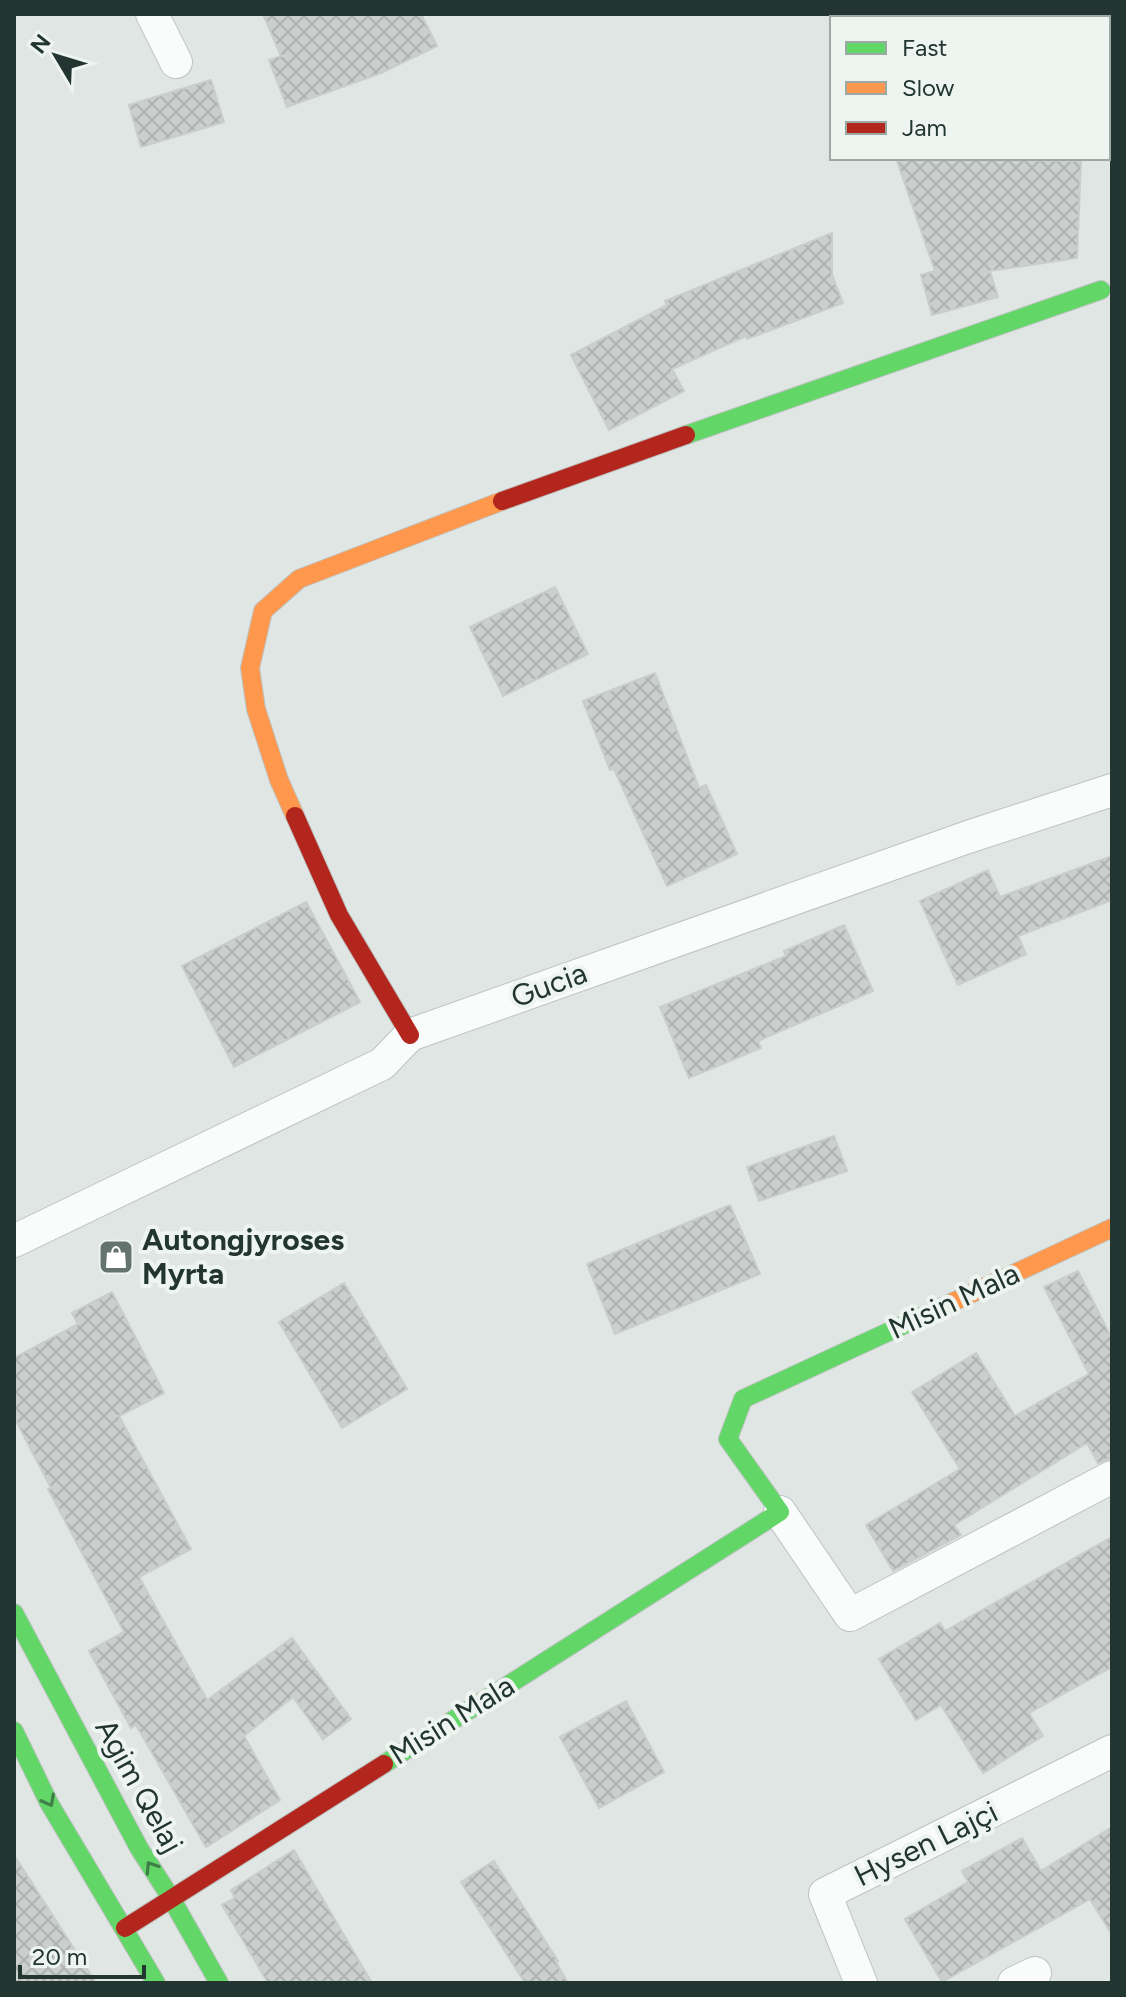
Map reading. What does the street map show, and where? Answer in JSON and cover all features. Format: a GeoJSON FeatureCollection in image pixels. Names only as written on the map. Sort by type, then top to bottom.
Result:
{"type":"FeatureCollection","features":[{"type":"Feature","properties":{"kind":"street"},"geometry":{"type":"LineString","coordinates":[[152,14],[176,62]]}},
{"type":"Feature","properties":{"kind":"street"},"geometry":{"type":"LineString","coordinates":[[410,1035],[339,915],[279,780],[256,709],[250,668],[263,611],[299,579],[534,489],[1101,290]]}},
{"type":"Feature","properties":{"kind":"street","name":"Gucia"},"geometry":{"type":"LineString","coordinates":[[14,1241],[382,1064],[410,1035],[968,837],[1112,790]]}},
{"type":"Feature","properties":{"kind":"street","name":"Misin Mala"},"geometry":{"type":"LineString","coordinates":[[1112,1228],[743,1399],[728,1439],[850,1615],[1112,1477]]}},
{"type":"Feature","properties":{"kind":"street","name":"Misin Mala"},"geometry":{"type":"LineString","coordinates":[[125,1928],[780,1512]]}},
{"type":"Feature","properties":{"kind":"street","name":"Agim Qelaj"},"geometry":{"type":"LineString","coordinates":[[14,1613],[139,1848],[219,1983]]}},
{"type":"Feature","properties":{"kind":"street"},"geometry":{"type":"LineString","coordinates":[[14,1731],[49,1803],[156,1983]]}},
{"type":"Feature","properties":{"kind":"street","name":"Hysen Lajçi"},"geometry":{"type":"LineString","coordinates":[[861,1983],[825,1894],[1112,1751]]}},
{"type":"Feature","properties":{"kind":"building"},"geometry":{"type":"Polygon","coordinates":[[[263,14],[421,14],[437,46],[381,73],[287,107],[269,60],[281,56],[263,14]]]}},
{"type":"Feature","properties":{"kind":"building"},"geometry":{"type":"Polygon","coordinates":[[[211,80],[224,122],[141,147],[129,105],[211,80]]]}},
{"type":"Feature","properties":{"kind":"building"},"geometry":{"type":"Polygon","coordinates":[[[897,160],[1081,161],[1077,258],[990,271],[998,297],[932,315],[921,275],[935,271],[897,160]]]}},
{"type":"Feature","properties":{"kind":"building"},"geometry":{"type":"Polygon","coordinates":[[[832,233],[832,275],[843,303],[747,339],[746,336],[672,369],[684,391],[609,430],[571,355],[667,305],[665,301],[832,233]]]}},
{"type":"Feature","properties":{"kind":"building"},"geometry":{"type":"Polygon","coordinates":[[[555,587],[588,654],[503,696],[470,627],[555,587]]]}},
{"type":"Feature","properties":{"kind":"building"},"geometry":{"type":"Polygon","coordinates":[[[655,673],[699,788],[706,785],[737,854],[667,886],[614,769],[610,770],[583,701],[655,673]]]}},
{"type":"Feature","properties":{"kind":"building"},"geometry":{"type":"Polygon","coordinates":[[[1112,856],[1112,900],[1018,936],[1026,954],[958,985],[920,901],[988,870],[1000,897],[1112,856]]]}},
{"type":"Feature","properties":{"kind":"building"},"geometry":{"type":"Polygon","coordinates":[[[306,902],[360,1002],[234,1067],[182,966],[306,902]]]}},
{"type":"Feature","properties":{"kind":"building"},"geometry":{"type":"Polygon","coordinates":[[[844,925],[873,991],[758,1041],[761,1048],[689,1078],[660,1007],[786,956],[784,951],[844,925]]]}},
{"type":"Feature","properties":{"kind":"building"},"geometry":{"type":"Polygon","coordinates":[[[834,1136],[847,1171],[759,1201],[747,1167],[834,1136]]]}},
{"type":"Feature","properties":{"kind":"building"},"geometry":{"type":"Polygon","coordinates":[[[730,1205],[760,1274],[615,1334],[587,1264],[730,1205]]]}},
{"type":"Feature","properties":{"kind":"building"},"geometry":{"type":"Polygon","coordinates":[[[1078,1271],[1112,1339],[1112,1458],[1098,1463],[1087,1443],[954,1525],[961,1535],[893,1571],[866,1525],[960,1469],[912,1392],[976,1353],[1015,1416],[1089,1374],[1044,1287],[1078,1271]]]}},
{"type":"Feature","properties":{"kind":"building"},"geometry":{"type":"Polygon","coordinates":[[[344,1283],[407,1389],[342,1428],[279,1322],[344,1283]]]}},
{"type":"Feature","properties":{"kind":"building"},"geometry":{"type":"Polygon","coordinates":[[[112,1292],[164,1393],[119,1416],[191,1549],[139,1577],[207,1700],[292,1638],[351,1719],[323,1739],[293,1697],[244,1736],[280,1800],[206,1847],[136,1725],[131,1728],[89,1651],[124,1632],[48,1489],[51,1488],[14,1417],[14,1358],[78,1324],[72,1313],[112,1292]]]}},
{"type":"Feature","properties":{"kind":"building"},"geometry":{"type":"Polygon","coordinates":[[[1112,1537],[1112,1667],[1029,1713],[1043,1736],[983,1773],[941,1705],[916,1720],[879,1659],[940,1623],[945,1631],[1112,1537]]]}},
{"type":"Feature","properties":{"kind":"building"},"geometry":{"type":"Polygon","coordinates":[[[626,1701],[664,1772],[599,1808],[560,1737],[626,1701]]]}},
{"type":"Feature","properties":{"kind":"building"},"geometry":{"type":"Polygon","coordinates":[[[1112,1827],[1112,1935],[1090,1899],[942,1982],[905,1919],[968,1882],[962,1871],[1022,1838],[1041,1871],[1112,1827]]]}},
{"type":"Feature","properties":{"kind":"building"},"geometry":{"type":"Polygon","coordinates":[[[294,1850],[372,1983],[268,1983],[222,1905],[235,1898],[231,1890],[294,1850]]]}},
{"type":"Feature","properties":{"kind":"building"},"geometry":{"type":"Polygon","coordinates":[[[14,1855],[96,1983],[14,1983],[14,1855]]]}},
{"type":"Feature","properties":{"kind":"building"},"geometry":{"type":"Polygon","coordinates":[[[494,1861],[558,1961],[568,1983],[525,1983],[461,1882],[494,1861]]]}},
{"type":"Feature","properties":{"kind":"traffic: fast"},"geometry":{"type":"LineString","coordinates":[[686,435],[1101,290]]}},
{"type":"Feature","properties":{"kind":"traffic: fast"},"geometry":{"type":"LineString","coordinates":[[384,1764],[780,1512],[728,1439],[743,1399],[953,1302]]}},
{"type":"Feature","properties":{"kind":"traffic: fast"},"geometry":{"type":"LineString","coordinates":[[14,1613],[139,1848],[219,1983]]}},
{"type":"Feature","properties":{"kind":"traffic: fast"},"geometry":{"type":"LineString","coordinates":[[14,1731],[49,1803],[156,1983]]}},
{"type":"Feature","properties":{"kind":"traffic: slow"},"geometry":{"type":"LineString","coordinates":[[295,816],[279,780],[256,709],[250,668],[263,611],[299,579],[502,501]]}},
{"type":"Feature","properties":{"kind":"traffic: slow"},"geometry":{"type":"LineString","coordinates":[[953,1302],[1112,1228]]}},
{"type":"Feature","properties":{"kind":"traffic: jam"},"geometry":{"type":"LineString","coordinates":[[502,501],[686,435]]}},
{"type":"Feature","properties":{"kind":"traffic: jam"},"geometry":{"type":"LineString","coordinates":[[295,816],[339,915],[410,1035]]}},
{"type":"Feature","properties":{"kind":"traffic: jam"},"geometry":{"type":"LineString","coordinates":[[125,1928],[384,1764]]}},
{"type":"Feature","properties":{"kind":"place","name":"Autongjyroses Myrta"},"geometry":{"type":"Point","coordinates":[116,1257]}}]}
